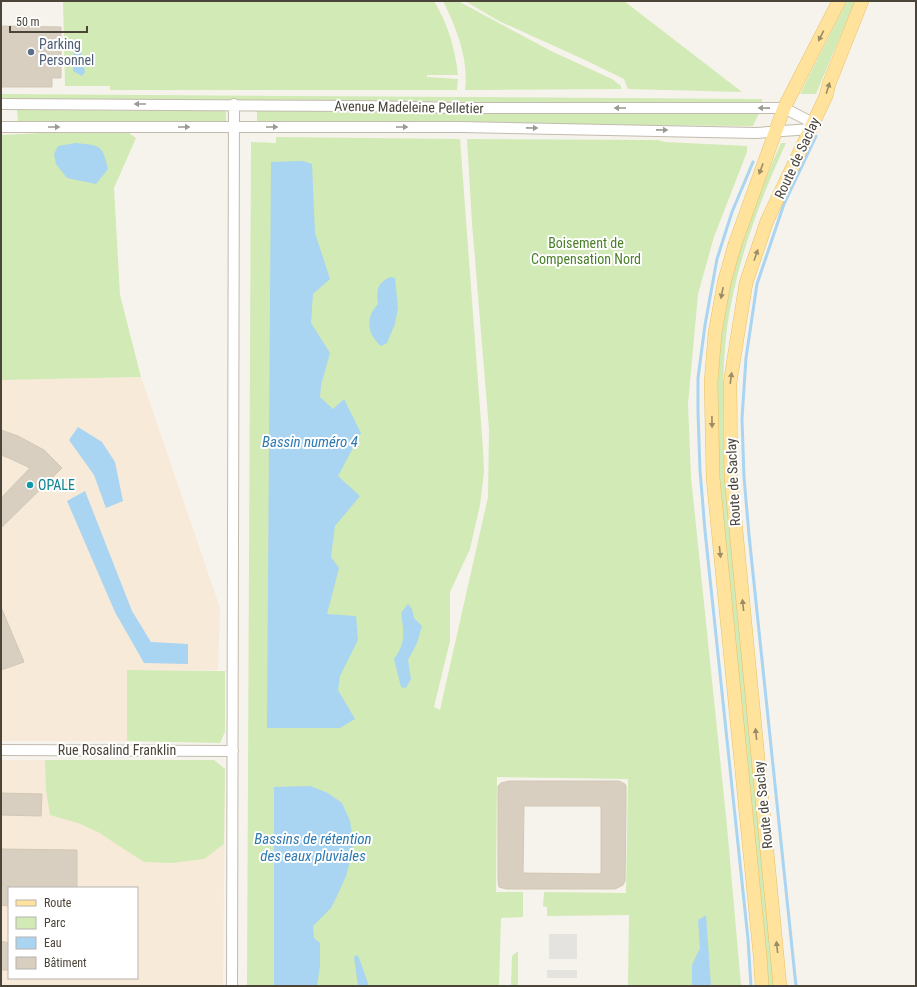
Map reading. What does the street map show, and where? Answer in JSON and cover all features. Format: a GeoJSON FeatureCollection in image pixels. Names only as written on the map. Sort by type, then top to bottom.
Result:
{"type":"FeatureCollection","features":[{"type":"Feature","properties":{"kind":"main road","name":"Route de Saclay"},"geometry":{"type":"LineString","coordinates":[[762,986],[713,478],[711,382],[715,333],[729,262],[784,108],[839,1]]}},
{"type":"Feature","properties":{"kind":"main road","name":"Route de Saclay"},"geometry":{"type":"LineString","coordinates":[[780,986],[731,478],[730,383],[746,283],[767,222],[826,96],[829,84],[862,1]]}},
{"type":"Feature","properties":{"kind":"street","name":"Avenue Madeleine Pelletier"},"geometry":{"type":"LineString","coordinates":[[1,104],[234,104],[460,108],[784,108],[812,126]]}},
{"type":"Feature","properties":{"kind":"street"},"geometry":{"type":"LineString","coordinates":[[232,986],[234,104]]}},
{"type":"Feature","properties":{"kind":"street","name":"Avenue Madeleine Pelletier"},"geometry":{"type":"LineString","coordinates":[[1,127],[461,127],[775,132],[812,126]]}},
{"type":"Feature","properties":{"kind":"street","name":"Rue Rosalind Franklin"},"geometry":{"type":"LineString","coordinates":[[1,750],[233,751]]}},
{"type":"Feature","properties":{"kind":"shaded area"},"geometry":{"type":"Polygon","coordinates":[[[141,377],[220,608],[218,670],[127,670],[127,741],[1,741],[1,380],[141,377]]]}},
{"type":"Feature","properties":{"kind":"shaded area"},"geometry":{"type":"Polygon","coordinates":[[[1,760],[214,760],[225,769],[223,986],[1,986],[1,760]]]}},
{"type":"Feature","properties":{"kind":"shaded area"},"geometry":{"type":"Polygon","coordinates":[[[549,934],[577,934],[577,959],[549,959],[549,934]]]}},
{"type":"Feature","properties":{"kind":"shaded area"},"geometry":{"type":"Polygon","coordinates":[[[547,970],[577,970],[577,978],[547,978],[547,970]]]}},
{"type":"Feature","properties":{"kind":"green space"},"geometry":{"type":"Polygon","coordinates":[[[63,1],[434,1],[450,36],[458,75],[427,75],[427,77],[458,79],[457,90],[110,90],[110,86],[65,86],[63,1]]]}},
{"type":"Feature","properties":{"kind":"green space"},"geometry":{"type":"Polygon","coordinates":[[[443,1],[458,1],[551,51],[612,79],[621,86],[621,89],[465,90],[466,78],[463,55],[457,32],[443,1]]]}},
{"type":"Feature","properties":{"kind":"green space"},"geometry":{"type":"Polygon","coordinates":[[[465,1],[624,1],[742,92],[628,89],[624,79],[499,21],[465,1]]]}},
{"type":"Feature","properties":{"kind":"green space"},"geometry":{"type":"Polygon","coordinates":[[[847,1],[855,1],[816,94],[800,94],[847,1]]]}},
{"type":"Feature","properties":{"kind":"green space"},"geometry":{"type":"Polygon","coordinates":[[[1,94],[762,99],[762,103],[1,100],[1,94]]]}},
{"type":"Feature","properties":{"kind":"green space"},"geometry":{"type":"Polygon","coordinates":[[[17,110],[226,111],[226,123],[18,122],[17,110]]]}},
{"type":"Feature","properties":{"kind":"green space"},"geometry":{"type":"Polygon","coordinates":[[[257,111],[759,113],[753,126],[257,122],[257,111]]]}},
{"type":"Feature","properties":{"kind":"green space"},"geometry":{"type":"Polygon","coordinates":[[[41,133],[129,133],[136,138],[114,188],[120,295],[141,377],[1,380],[1,135],[41,133]]]}},
{"type":"Feature","properties":{"kind":"green space","name":"Boisement de Compensation Nord"},"geometry":{"type":"Polygon","coordinates":[[[276,137],[460,139],[484,472],[480,505],[470,549],[450,592],[450,641],[434,707],[440,710],[488,497],[489,429],[472,223],[467,139],[658,140],[665,142],[747,146],[747,152],[714,237],[698,294],[688,404],[691,477],[727,826],[741,986],[628,986],[629,915],[547,916],[547,907],[543,906],[544,892],[626,893],[628,779],[497,777],[496,892],[523,892],[523,917],[501,918],[499,986],[247,986],[251,142],[276,143],[276,137]]]}},
{"type":"Feature","properties":{"kind":"green space"},"geometry":{"type":"Polygon","coordinates":[[[781,143],[786,143],[758,211],[736,280],[727,328],[723,382],[725,471],[775,986],[768,986],[763,913],[723,515],[717,447],[716,412],[720,344],[729,288],[748,225],[781,143]]]}},
{"type":"Feature","properties":{"kind":"green space"},"geometry":{"type":"Polygon","coordinates":[[[127,670],[225,671],[225,732],[220,743],[127,741],[127,670]]]}},
{"type":"Feature","properties":{"kind":"green space"},"geometry":{"type":"Polygon","coordinates":[[[45,760],[214,760],[225,769],[224,844],[204,859],[171,863],[144,862],[98,832],[78,823],[50,815],[46,790],[45,760]]]}},
{"type":"Feature","properties":{"kind":"green space"},"geometry":{"type":"Polygon","coordinates":[[[518,951],[518,986],[511,986],[512,956],[518,951]]]}},
{"type":"Feature","properties":{"kind":"water"},"geometry":{"type":"Polygon","coordinates":[[[74,42],[77,42],[80,46],[85,72],[82,76],[73,71],[74,42]]]}},
{"type":"Feature","properties":{"kind":"water"},"geometry":{"type":"Polygon","coordinates":[[[76,143],[96,146],[104,155],[108,169],[96,184],[67,178],[56,164],[54,154],[58,146],[76,143]]]}},
{"type":"Feature","properties":{"kind":"water","name":"Bassin numéro 4"},"geometry":{"type":"Polygon","coordinates":[[[303,161],[312,164],[315,233],[330,279],[313,294],[311,323],[330,353],[321,385],[320,397],[333,409],[344,399],[361,433],[338,476],[360,496],[335,526],[331,557],[339,568],[327,614],[356,616],[358,640],[340,676],[338,690],[355,719],[340,728],[267,728],[271,162],[303,161]]]}},
{"type":"Feature","properties":{"kind":"water"},"geometry":{"type":"Polygon","coordinates":[[[390,277],[395,278],[398,308],[395,324],[387,343],[381,346],[370,331],[369,326],[371,315],[378,304],[378,288],[382,282],[390,277]]]}},
{"type":"Feature","properties":{"kind":"water"},"geometry":{"type":"Polygon","coordinates":[[[78,427],[102,442],[115,462],[123,501],[106,508],[94,475],[69,440],[78,427]]]}},
{"type":"Feature","properties":{"kind":"water"},"geometry":{"type":"Polygon","coordinates":[[[85,491],[132,611],[151,642],[188,644],[188,664],[144,663],[115,612],[67,501],[85,491]]]}},
{"type":"Feature","properties":{"kind":"water"},"geometry":{"type":"Polygon","coordinates":[[[408,604],[412,609],[414,618],[422,626],[417,643],[408,660],[411,679],[406,688],[401,687],[394,659],[401,648],[403,637],[401,613],[408,604]]]}},
{"type":"Feature","properties":{"kind":"water","name":"Bassins de rétention des eaux pluviales"},"geometry":{"type":"Polygon","coordinates":[[[310,786],[328,793],[342,803],[350,821],[353,839],[352,854],[346,876],[331,908],[313,926],[314,938],[320,943],[320,966],[317,986],[274,986],[274,787],[310,786]]]}},
{"type":"Feature","properties":{"kind":"water"},"geometry":{"type":"Polygon","coordinates":[[[706,915],[711,986],[692,986],[692,965],[700,948],[698,920],[706,915]]]}},
{"type":"Feature","properties":{"kind":"water"},"geometry":{"type":"Polygon","coordinates":[[[357,955],[369,986],[358,986],[354,957],[357,955]]]}},
{"type":"Feature","properties":{"kind":"building","name":"Parking Personnel"},"geometry":{"type":"Polygon","coordinates":[[[1,26],[61,27],[61,78],[52,78],[52,87],[1,87],[1,26]]]}},
{"type":"Feature","properties":{"kind":"building","name":"OPALE"},"geometry":{"type":"Polygon","coordinates":[[[1,430],[18,436],[44,450],[62,468],[1,528],[1,498],[30,468],[1,455],[1,430]]]}},
{"type":"Feature","properties":{"kind":"building"},"geometry":{"type":"Polygon","coordinates":[[[1,607],[24,662],[1,670],[1,607]]]}},
{"type":"Feature","properties":{"kind":"building"},"geometry":{"type":"Polygon","coordinates":[[[509,781],[619,781],[625,784],[625,881],[623,885],[615,889],[506,889],[499,887],[498,786],[501,783],[509,781]],[[524,806],[523,873],[601,874],[601,806],[524,806]]]}},
{"type":"Feature","properties":{"kind":"building"},"geometry":{"type":"Polygon","coordinates":[[[1,793],[42,794],[41,816],[1,815],[1,793]]]}},
{"type":"Feature","properties":{"kind":"building"},"geometry":{"type":"Polygon","coordinates":[[[1,849],[77,850],[77,887],[8,887],[8,906],[1,905],[1,849]]]}},
{"type":"Feature","properties":{"kind":"building"},"geometry":{"type":"Polygon","coordinates":[[[1,941],[8,943],[8,970],[1,970],[1,941]]]}},
{"type":"Feature","properties":{"kind":"waterway"},"geometry":{"type":"LineString","coordinates":[[796,986],[749,535],[744,477],[742,419],[746,358],[757,284],[784,204],[816,136]]}},
{"type":"Feature","properties":{"kind":"waterway"},"geometry":{"type":"LineString","coordinates":[[751,986],[748,939],[705,531],[700,470],[698,378],[705,325],[717,259],[732,212],[753,162]]}},
{"type":"Feature","properties":{"kind":"place","name":"Parking Personnel"},"geometry":{"type":"Point","coordinates":[31,52]}},
{"type":"Feature","properties":{"kind":"place","name":"OPALE"},"geometry":{"type":"Point","coordinates":[30,485]}}]}
